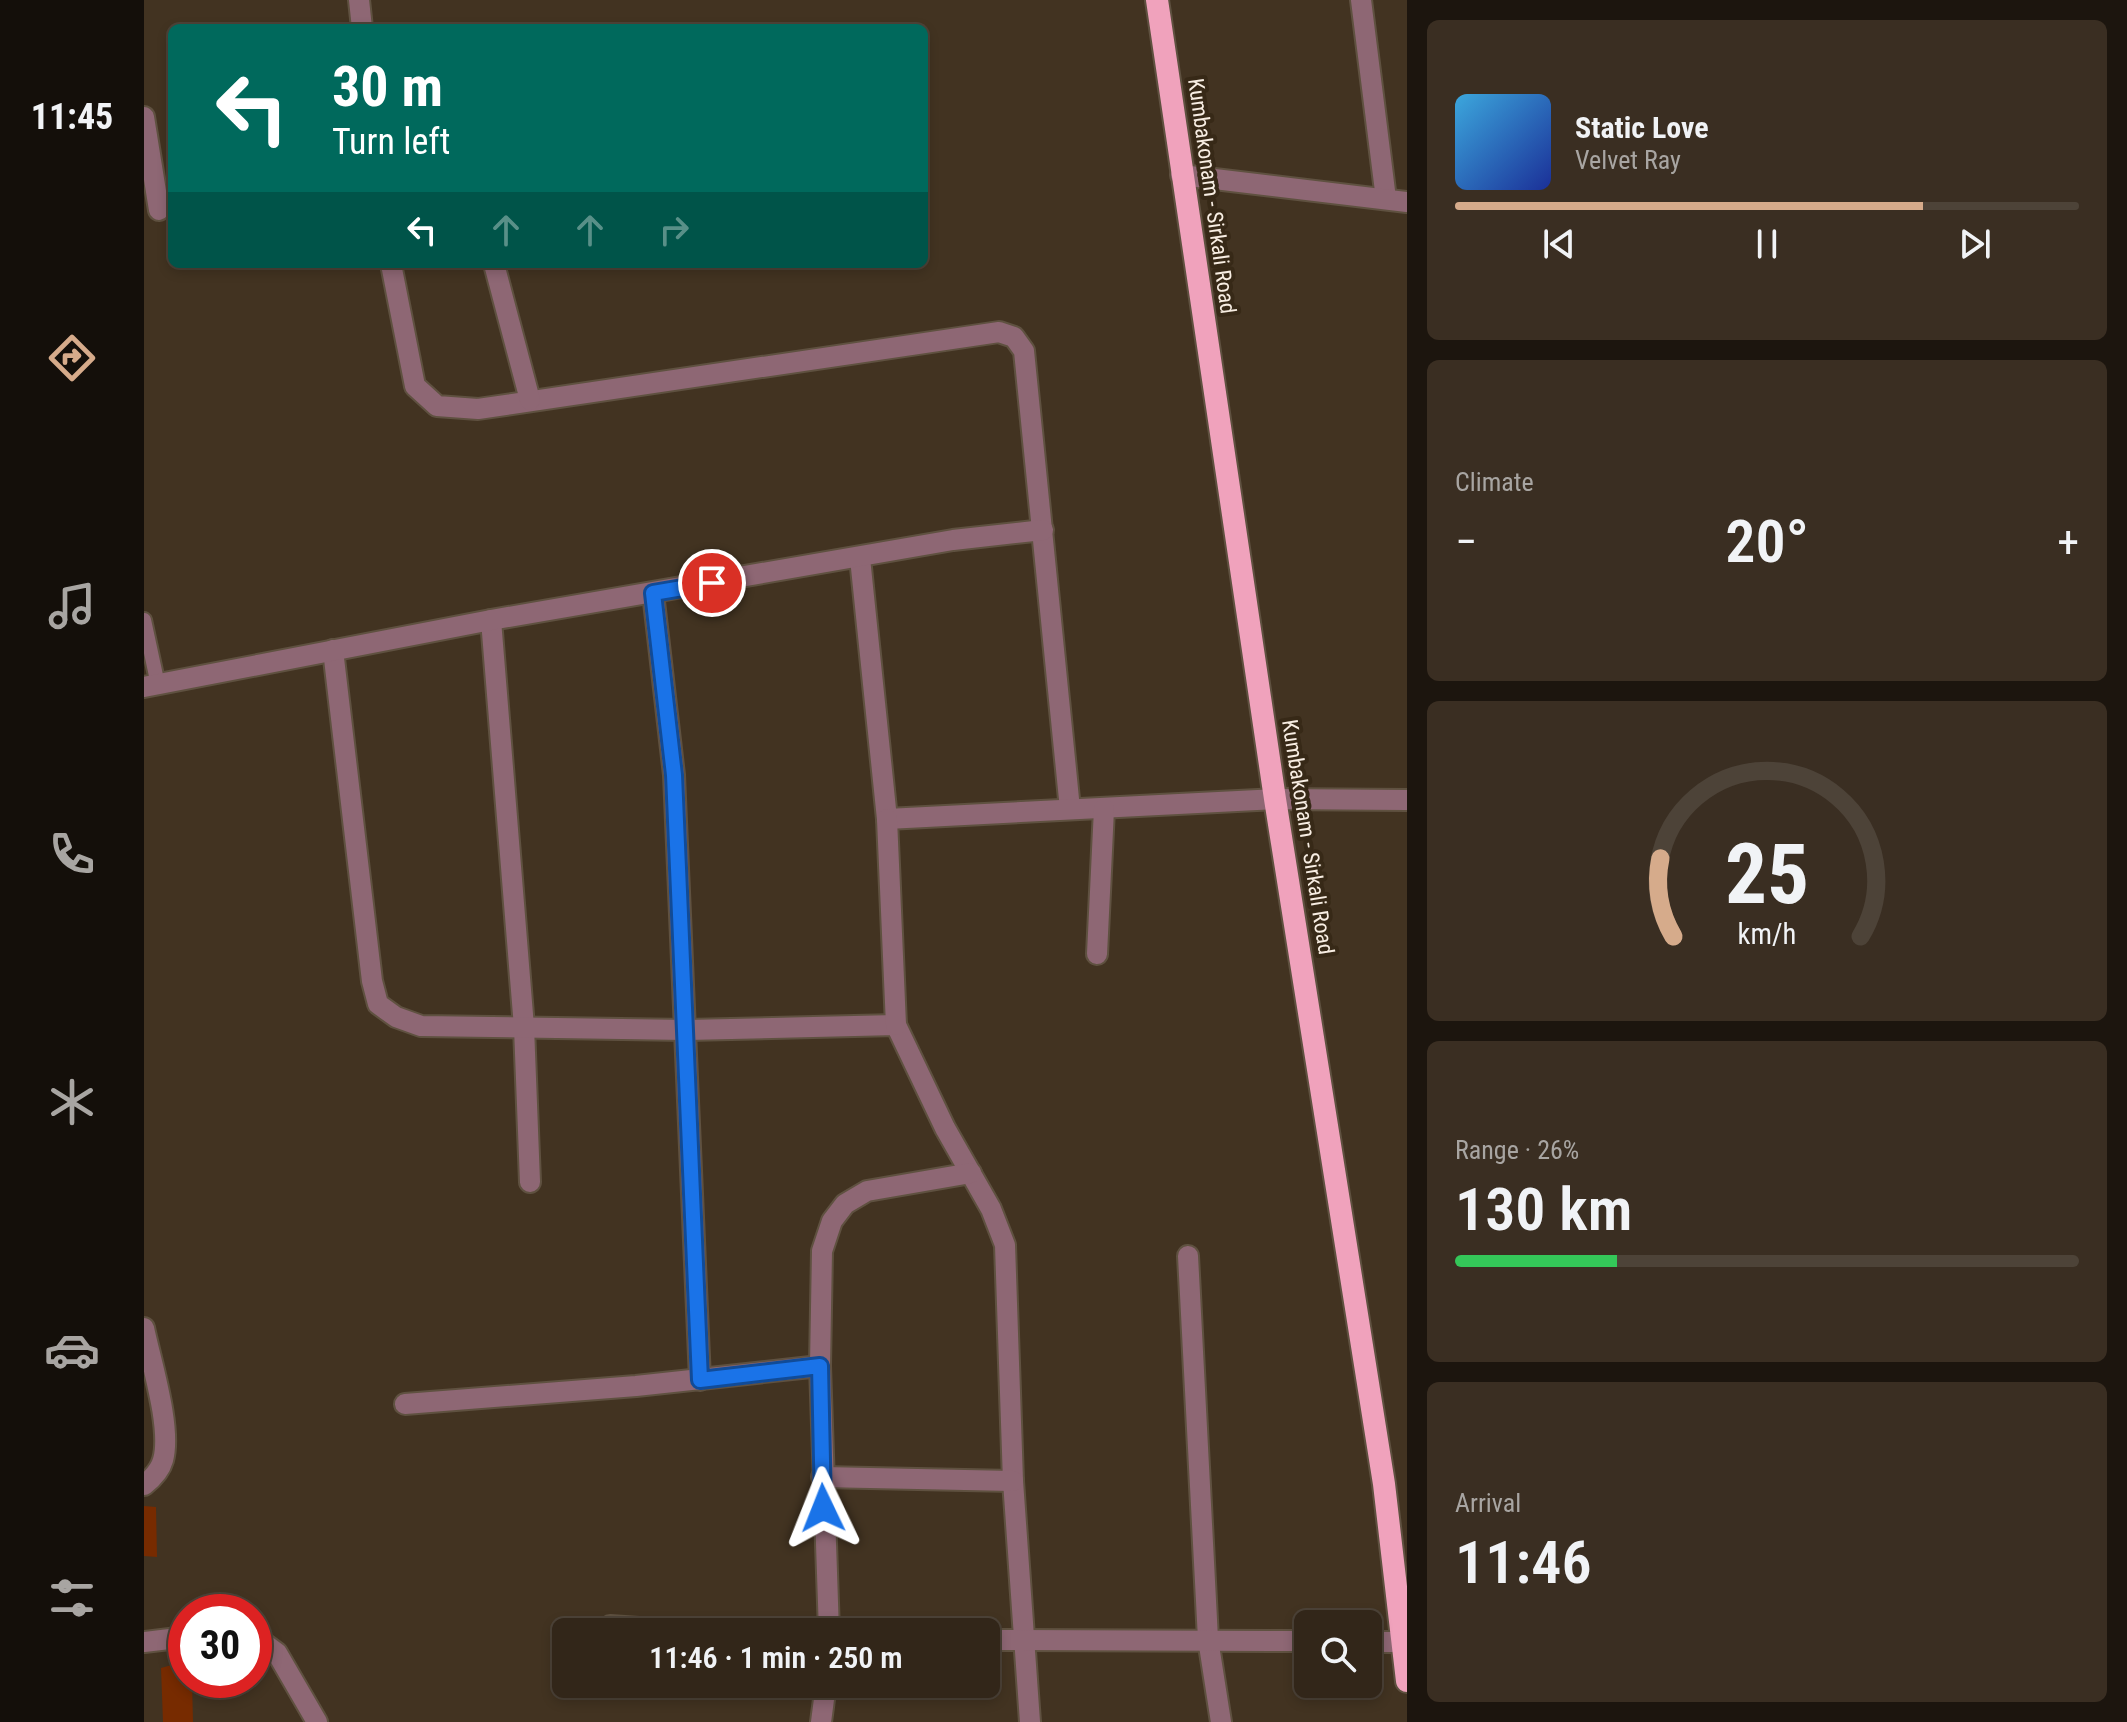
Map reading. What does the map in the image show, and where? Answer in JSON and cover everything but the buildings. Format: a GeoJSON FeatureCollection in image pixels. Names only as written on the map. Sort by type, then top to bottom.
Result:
{"type":"FeatureCollection","features":[{"type":"Feature","properties":{"kind":"highway","name":"Kumbakonam - Sirkali Road"},"geometry":{"type":"LineString","coordinates":[[1157,0],[1275,799],[1384,1484],[1407,1681]]}},
{"type":"Feature","properties":{"kind":"street"},"geometry":{"type":"LineString","coordinates":[[359,0],[362,24]]}},
{"type":"Feature","properties":{"kind":"street"},"geometry":{"type":"LineString","coordinates":[[1361,0],[1386,199]]}},
{"type":"Feature","properties":{"kind":"street"},"geometry":{"type":"LineString","coordinates":[[144,117],[159,210]]}},
{"type":"Feature","properties":{"kind":"street"},"geometry":{"type":"LineString","coordinates":[[1181,175],[1407,202]]}},
{"type":"Feature","properties":{"kind":"street"},"geometry":{"type":"LineString","coordinates":[[392,268],[415,386],[437,406],[478,409],[999,332],[1014,337],[1024,351],[1070,809]]}},
{"type":"Feature","properties":{"kind":"street"},"geometry":{"type":"LineString","coordinates":[[495,268],[530,400]]}},
{"type":"Feature","properties":{"kind":"street"},"geometry":{"type":"LineString","coordinates":[[151,686],[491,620],[953,540],[1043,530]]}},
{"type":"Feature","properties":{"kind":"street"},"geometry":{"type":"LineString","coordinates":[[860,558],[887,819],[896,1025],[1005,1245],[1013,1481],[1030,1722]]}},
{"type":"Feature","properties":{"kind":"street"},"geometry":{"type":"LineString","coordinates":[[653,593],[674,775],[700,1380]]}},
{"type":"Feature","properties":{"kind":"street"},"geometry":{"type":"LineString","coordinates":[[491,620],[524,1027],[530,1182]]}},
{"type":"Feature","properties":{"kind":"street"},"geometry":{"type":"LineString","coordinates":[[333,650],[378,1004],[396,1017],[421,1026],[687,1030],[896,1025]]}},
{"type":"Feature","properties":{"kind":"street"},"geometry":{"type":"LineString","coordinates":[[887,819],[1275,799],[1407,800]]}},
{"type":"Feature","properties":{"kind":"street"},"geometry":{"type":"LineString","coordinates":[[1097,954],[1104,809]]}},
{"type":"Feature","properties":{"kind":"street"},"geometry":{"type":"LineString","coordinates":[[828,1618],[820,1366],[822,1251],[832,1221],[845,1204],[867,1191],[971,1173]]}},
{"type":"Feature","properties":{"kind":"street"},"geometry":{"type":"LineString","coordinates":[[1188,1256],[1208,1639],[1221,1722]]}},
{"type":"Feature","properties":{"kind":"street"},"geometry":{"type":"LineString","coordinates":[[144,1328],[163,1425],[163,1459],[155,1476],[144,1485]]}},
{"type":"Feature","properties":{"kind":"street"},"geometry":{"type":"LineString","coordinates":[[405,1404],[700,1380],[820,1366]]}},
{"type":"Feature","properties":{"kind":"street"},"geometry":{"type":"LineString","coordinates":[[822,1477],[1013,1481]]}},
{"type":"Feature","properties":{"kind":"street"},"geometry":{"type":"LineString","coordinates":[[144,1642],[168,1639]]}},
{"type":"Feature","properties":{"kind":"street"},"geometry":{"type":"LineString","coordinates":[[1000,1640],[1294,1641]]}},
{"type":"Feature","properties":{"kind":"street"},"geometry":{"type":"LineString","coordinates":[[1382,1642],[1402,1642]]}},
{"type":"Feature","properties":{"kind":"street"},"geometry":{"type":"LineString","coordinates":[[272,1649],[317,1722]]}},
{"type":"Feature","properties":{"kind":"street"},"geometry":{"type":"LineString","coordinates":[[821,1722],[824,1698]]}},
{"type":"Feature","properties":{"kind":"lane"},"geometry":{"type":"LineString","coordinates":[[144,620],[151,686]]}},
{"type":"Feature","properties":{"kind":"route"},"geometry":{"type":"LineString","coordinates":[[712,583],[653,593],[674,775],[700,1380],[820,1366],[823,1508]]}}]}
